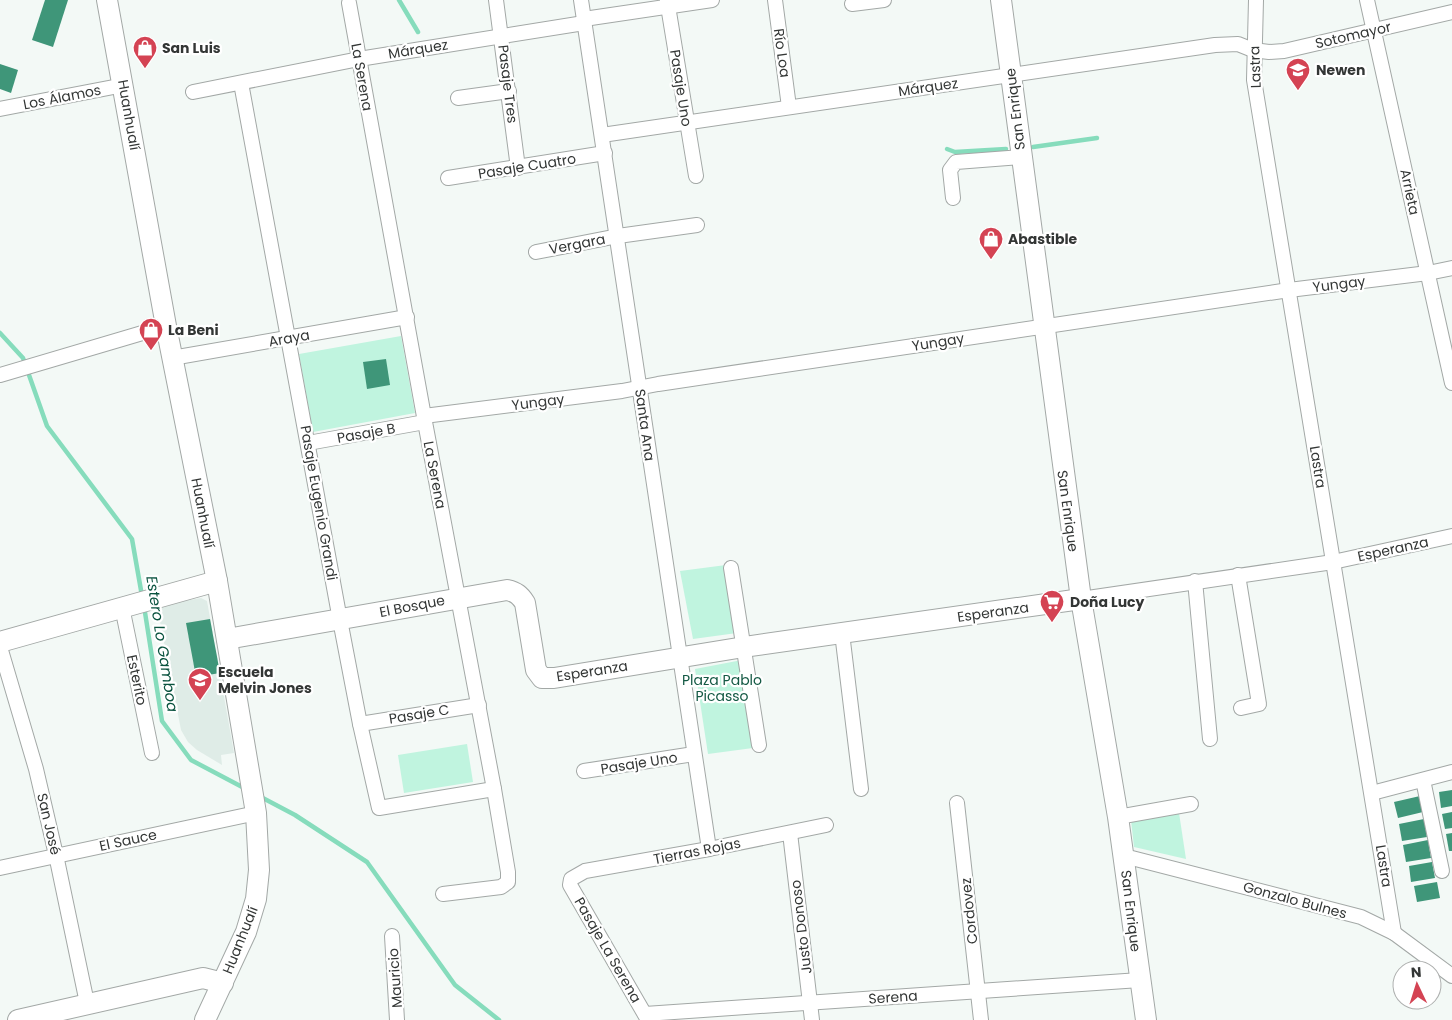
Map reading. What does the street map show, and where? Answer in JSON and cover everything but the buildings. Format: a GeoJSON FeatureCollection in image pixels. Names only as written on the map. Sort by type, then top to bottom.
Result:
{"type":"FeatureCollection","features":[{"type":"Feature","properties":{"kind":"street","name":"Huanhualí"},"geometry":{"type":"LineString","coordinates":[[108,0],[172,358],[217,581],[255,807],[259,870],[256,899],[246,932],[205,1020]]}},
{"type":"Feature","properties":{"kind":"street","name":"Pasaje Tres"},"geometry":{"type":"LineString","coordinates":[[496,0],[518,168]]}},
{"type":"Feature","properties":{"kind":"street","name":"Santa Ana"},"geometry":{"type":"LineString","coordinates":[[581,0],[709,849]]}},
{"type":"Feature","properties":{"kind":"street","name":"Márquez"},"geometry":{"type":"LineString","coordinates":[[193,92],[359,59],[584,21],[667,3],[712,0]]}},
{"type":"Feature","properties":{"kind":"street","name":"Río Loa"},"geometry":{"type":"LineString","coordinates":[[775,0],[789,107]]}},
{"type":"Feature","properties":{"kind":"street"},"geometry":{"type":"LineString","coordinates":[[852,4],[884,0]]}},
{"type":"Feature","properties":{"kind":"street","name":"San Enrique"},"geometry":{"type":"LineString","coordinates":[[1001,0],[1045,326],[1061,462],[1081,599],[1118,816],[1146,1020]]}},
{"type":"Feature","properties":{"kind":"street","name":"Lastra"},"geometry":{"type":"LineString","coordinates":[[1256,0],[1253,50],[1254,80],[1394,933]]}},
{"type":"Feature","properties":{"kind":"street","name":"Arrieta"},"geometry":{"type":"LineString","coordinates":[[1367,0],[1452,383]]}},
{"type":"Feature","properties":{"kind":"street","name":"La Serena"},"geometry":{"type":"LineString","coordinates":[[349,3],[479,704],[508,872],[508,882],[501,887],[443,894]]}},
{"type":"Feature","properties":{"kind":"street","name":"Pasaje Uno"},"geometry":{"type":"LineString","coordinates":[[667,3],[696,176]]}},
{"type":"Feature","properties":{"kind":"street","name":"Sotomayor"},"geometry":{"type":"LineString","coordinates":[[1253,50],[1269,52],[1284,50],[1452,12]]}},
{"type":"Feature","properties":{"kind":"street","name":"Márquez"},"geometry":{"type":"LineString","coordinates":[[602,135],[1215,45],[1238,44],[1253,50]]}},
{"type":"Feature","properties":{"kind":"street","name":"Pasaje Eugenio Grandi"},"geometry":{"type":"LineString","coordinates":[[241,83],[340,620],[360,724],[379,808],[494,790]]}},
{"type":"Feature","properties":{"kind":"street","name":"Los Álamos"},"geometry":{"type":"LineString","coordinates":[[0,109],[124,85]]}},
{"type":"Feature","properties":{"kind":"street"},"geometry":{"type":"LineString","coordinates":[[458,98],[509,90]]}},
{"type":"Feature","properties":{"kind":"street","name":"Pasaje Cuatro"},"geometry":{"type":"LineString","coordinates":[[448,178],[605,154]]}},
{"type":"Feature","properties":{"kind":"street"},"geometry":{"type":"LineString","coordinates":[[953,198],[950,170],[956,162],[1021,157]]}},
{"type":"Feature","properties":{"kind":"street","name":"Vergara"},"geometry":{"type":"LineString","coordinates":[[536,252],[618,236],[697,225]]}},
{"type":"Feature","properties":{"kind":"street","name":"Yungay"},"geometry":{"type":"LineString","coordinates":[[425,419],[1288,290],[1428,273],[1452,268]]}},
{"type":"Feature","properties":{"kind":"street","name":"Araya"},"geometry":{"type":"LineString","coordinates":[[172,358],[407,316]]}},
{"type":"Feature","properties":{"kind":"street"},"geometry":{"type":"LineString","coordinates":[[2,374],[166,326]]}},
{"type":"Feature","properties":{"kind":"street","name":"Pasaje B"},"geometry":{"type":"LineString","coordinates":[[308,443],[425,419]]}},
{"type":"Feature","properties":{"kind":"street","name":"Esperanza"},"geometry":{"type":"LineString","coordinates":[[536,670],[542,678],[554,678],[744,647],[1334,562],[1452,536]]}},
{"type":"Feature","properties":{"kind":"street"},"geometry":{"type":"LineString","coordinates":[[732,568],[759,745]]}},
{"type":"Feature","properties":{"kind":"street"},"geometry":{"type":"LineString","coordinates":[[1238,575],[1259,704],[1241,708]]}},
{"type":"Feature","properties":{"kind":"street"},"geometry":{"type":"LineString","coordinates":[[0,642],[217,581]]}},
{"type":"Feature","properties":{"kind":"street"},"geometry":{"type":"LineString","coordinates":[[1195,581],[1210,739]]}},
{"type":"Feature","properties":{"kind":"street","name":"El Bosque"},"geometry":{"type":"LineString","coordinates":[[226,639],[507,590],[515,591],[525,603],[536,670]]}},
{"type":"Feature","properties":{"kind":"street","name":"Esterito"},"geometry":{"type":"LineString","coordinates":[[125,606],[152,753]]}},
{"type":"Feature","properties":{"kind":"street"},"geometry":{"type":"LineString","coordinates":[[842,633],[861,789]]}},
{"type":"Feature","properties":{"kind":"street","name":"San José"},"geometry":{"type":"LineString","coordinates":[[0,647],[36,768],[88,1003]]}},
{"type":"Feature","properties":{"kind":"street","name":"Pasaje C"},"geometry":{"type":"LineString","coordinates":[[360,724],[479,704]]}},
{"type":"Feature","properties":{"kind":"street","name":"Pasaje Uno"},"geometry":{"type":"LineString","coordinates":[[584,772],[694,754]]}},
{"type":"Feature","properties":{"kind":"street"},"geometry":{"type":"LineString","coordinates":[[1372,793],[1452,772]]}},
{"type":"Feature","properties":{"kind":"street"},"geometry":{"type":"LineString","coordinates":[[1423,780],[1442,871]]}},
{"type":"Feature","properties":{"kind":"street","name":"Cordovez"},"geometry":{"type":"LineString","coordinates":[[957,803],[981,1020]]}},
{"type":"Feature","properties":{"kind":"street"},"geometry":{"type":"LineString","coordinates":[[1118,816],[1191,804]]}},
{"type":"Feature","properties":{"kind":"street","name":"El Sauce"},"geometry":{"type":"LineString","coordinates":[[0,868],[255,807]]}},
{"type":"Feature","properties":{"kind":"street","name":"Tierras Rojas"},"geometry":{"type":"LineString","coordinates":[[571,879],[586,871],[709,849],[826,825]]}},
{"type":"Feature","properties":{"kind":"street","name":"Justo Donoso"},"geometry":{"type":"LineString","coordinates":[[790,833],[812,1020]]}},
{"type":"Feature","properties":{"kind":"street","name":"Gonzalo Bulnes"},"geometry":{"type":"LineString","coordinates":[[1124,856],[1361,917],[1394,933],[1452,976]]}},
{"type":"Feature","properties":{"kind":"street","name":"Pasaje La Serena"},"geometry":{"type":"LineString","coordinates":[[571,879],[570,885],[647,1017]]}},
{"type":"Feature","properties":{"kind":"street","name":"Mauricio"},"geometry":{"type":"LineString","coordinates":[[392,936],[397,1020]]}},
{"type":"Feature","properties":{"kind":"street"},"geometry":{"type":"LineString","coordinates":[[18,1020],[55,1016],[88,1003],[203,978],[222,983]]}},
{"type":"Feature","properties":{"kind":"street","name":"Serena"},"geometry":{"type":"LineString","coordinates":[[647,1017],[810,1002],[1140,980]]}},
{"type":"Feature","properties":{"kind":"shaded area","name":"Escuela Melvin Jones"},"geometry":{"type":"Polygon","coordinates":[[[201,598],[207,601],[234,753],[221,755],[222,765],[197,750],[188,742],[181,730],[157,606],[201,598]]]}},
{"type":"Feature","properties":{"kind":"green space"},"geometry":{"type":"Polygon","coordinates":[[[401,336],[415,413],[313,432],[299,354],[401,336]]]}},
{"type":"Feature","properties":{"kind":"green space","name":"Plaza Pablo Picasso"},"geometry":{"type":"Polygon","coordinates":[[[726,565],[737,633],[693,639],[680,571],[726,565]]]}},
{"type":"Feature","properties":{"kind":"green space","name":"Plaza Pablo Picasso"},"geometry":{"type":"Polygon","coordinates":[[[742,660],[753,748],[708,754],[695,669],[742,660]]]}},
{"type":"Feature","properties":{"kind":"green space"},"geometry":{"type":"Polygon","coordinates":[[[467,744],[473,782],[404,793],[398,755],[467,744]]]}},
{"type":"Feature","properties":{"kind":"green space"},"geometry":{"type":"Polygon","coordinates":[[[1179,813],[1186,859],[1134,847],[1131,820],[1179,813]]]}},
{"type":"Feature","properties":{"kind":"waterway"},"geometry":{"type":"LineString","coordinates":[[399,0],[418,32]]}},
{"type":"Feature","properties":{"kind":"waterway"},"geometry":{"type":"LineString","coordinates":[[1033,147],[1097,138]]}},
{"type":"Feature","properties":{"kind":"waterway"},"geometry":{"type":"LineString","coordinates":[[947,149],[955,152],[1006,149]]}},
{"type":"Feature","properties":{"kind":"waterway","name":"Estero Lo Gamboa"},"geometry":{"type":"LineString","coordinates":[[0,333],[23,358],[47,426],[132,539],[142,596]]}},
{"type":"Feature","properties":{"kind":"waterway","name":"Estero Lo Gamboa"},"geometry":{"type":"LineString","coordinates":[[144,606],[162,721],[191,760],[246,789]]}},
{"type":"Feature","properties":{"kind":"waterway","name":"Estero Lo Gamboa"},"geometry":{"type":"LineString","coordinates":[[259,796],[295,815],[367,862],[455,985],[499,1020]]}},
{"type":"Feature","properties":{"kind":"place","name":"San Luis"},"geometry":{"type":"Point","coordinates":[145,69]}},
{"type":"Feature","properties":{"kind":"place","name":"Newen"},"geometry":{"type":"Point","coordinates":[1298,91]}},
{"type":"Feature","properties":{"kind":"place","name":"Abastible"},"geometry":{"type":"Point","coordinates":[991,260]}},
{"type":"Feature","properties":{"kind":"place","name":"La Beni"},"geometry":{"type":"Point","coordinates":[151,351]}},
{"type":"Feature","properties":{"kind":"place","name":"Doña Lucy"},"geometry":{"type":"Point","coordinates":[1052,623]}},
{"type":"Feature","properties":{"kind":"place","name":"Escuela Melvin Jones"},"geometry":{"type":"Point","coordinates":[200,701]}}]}
